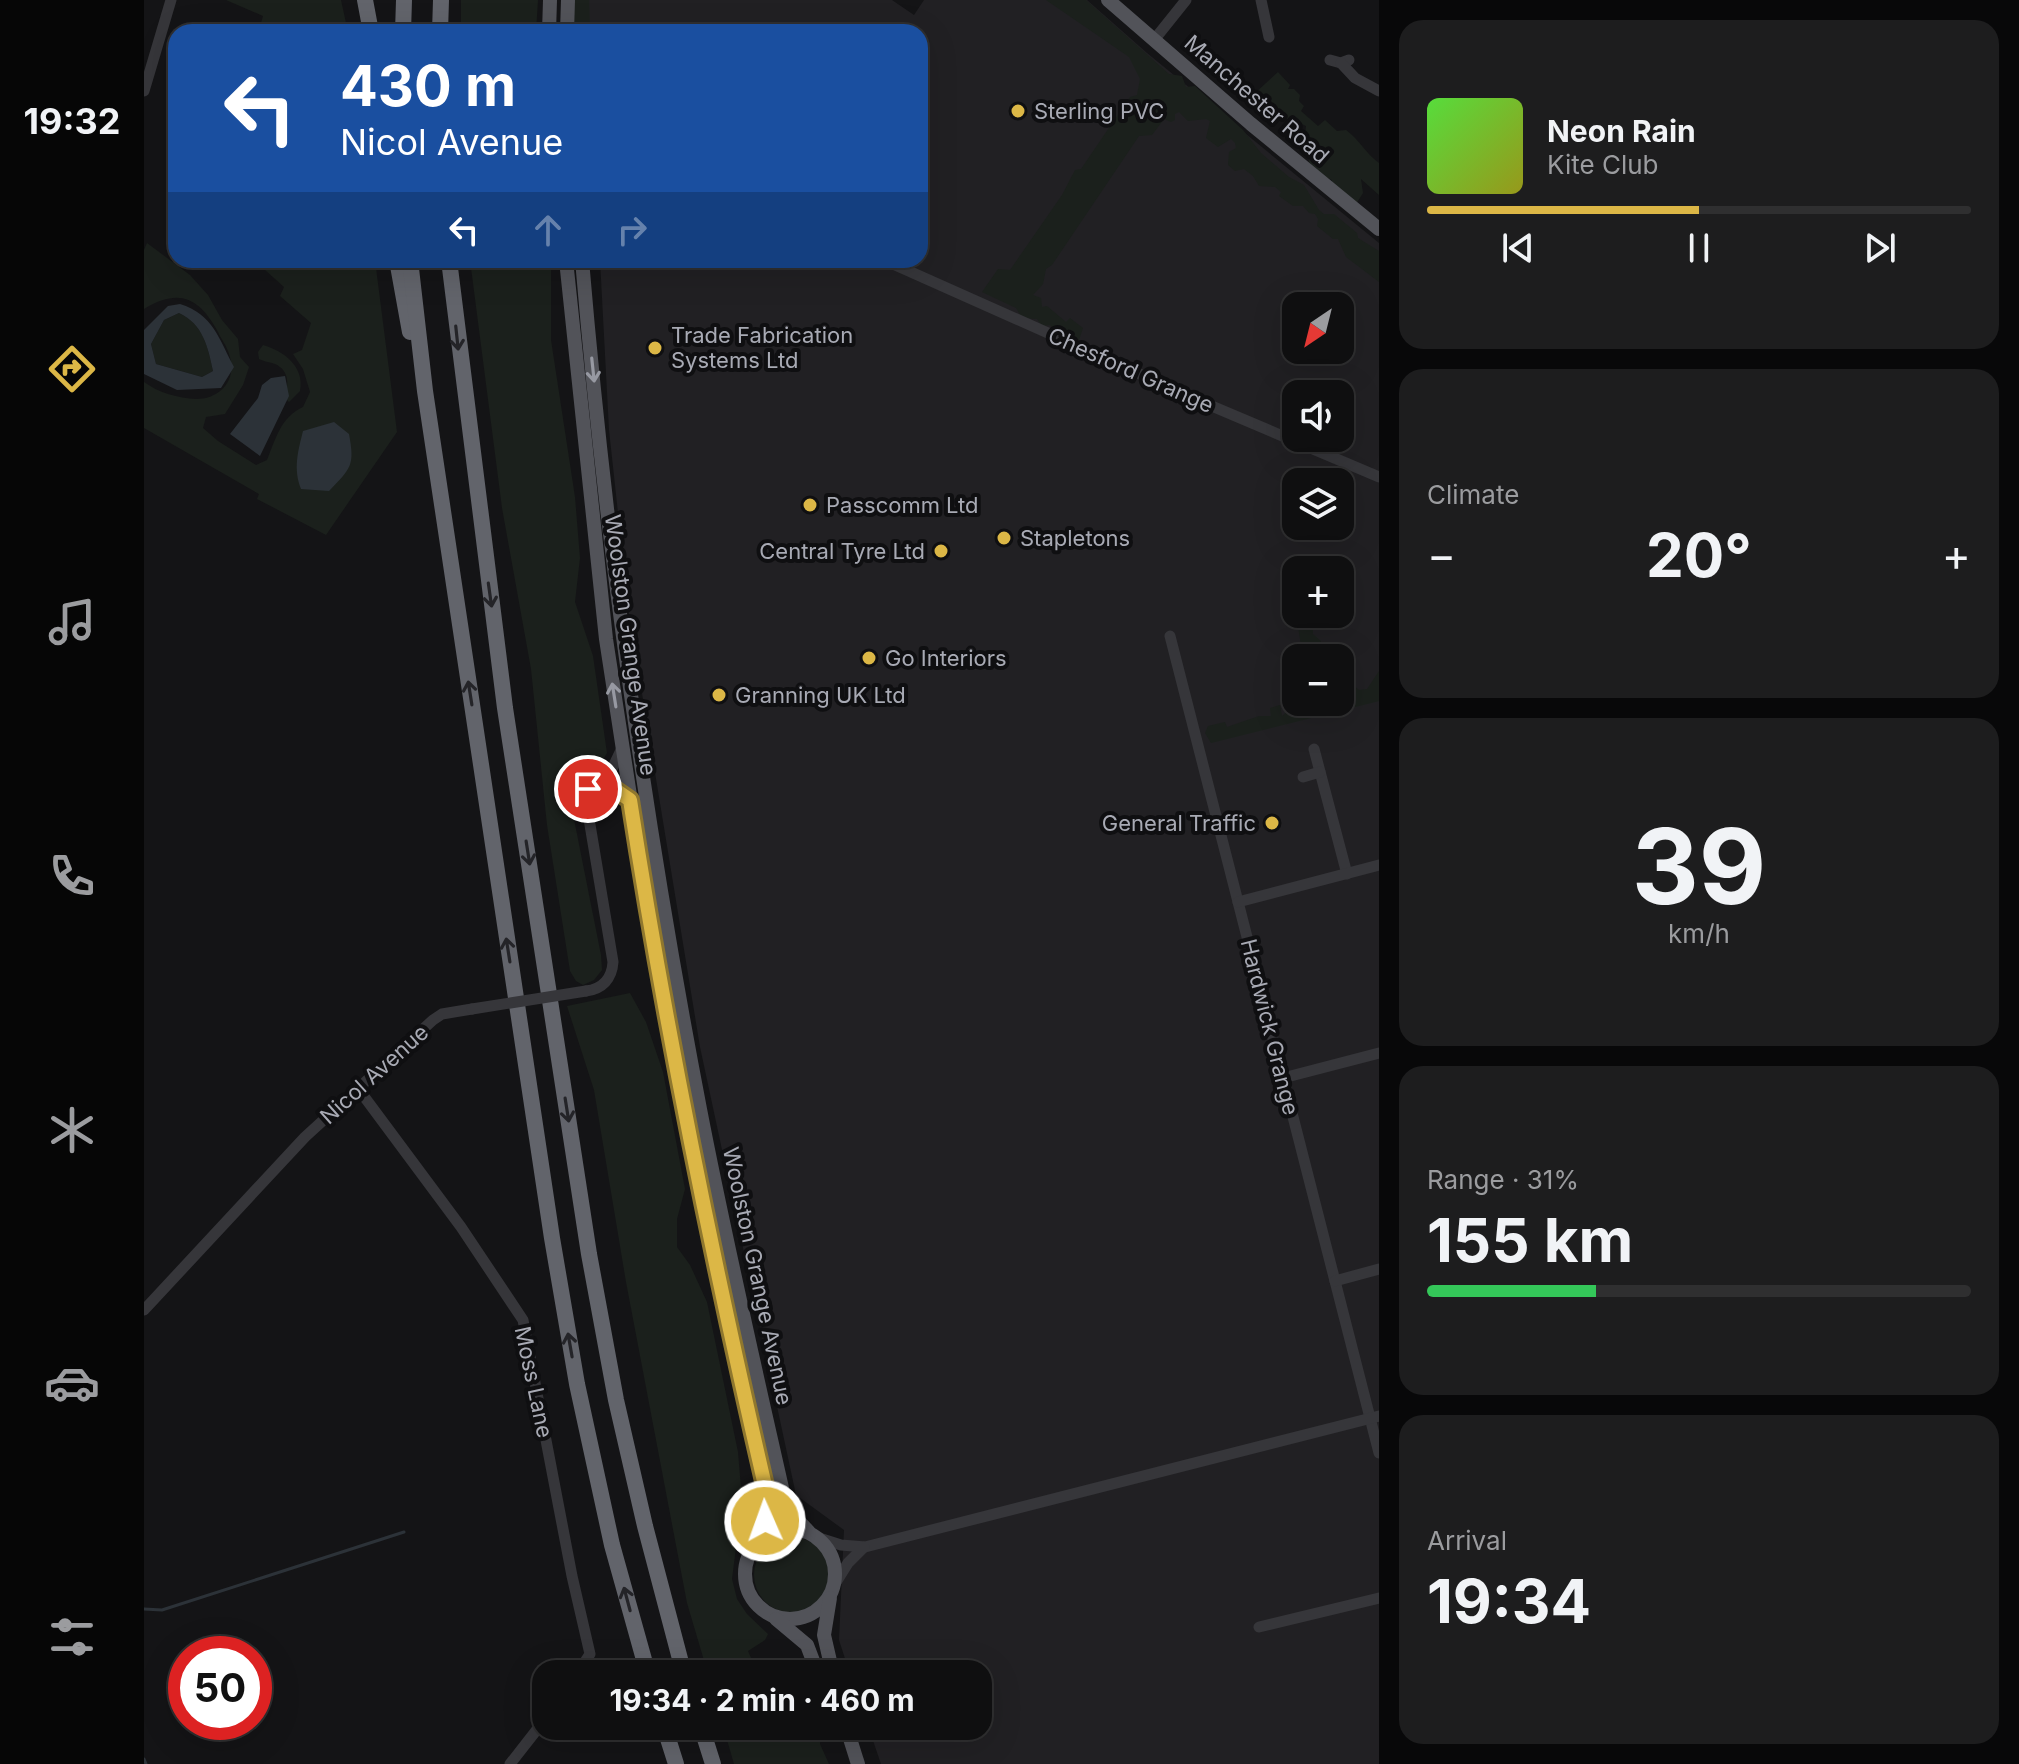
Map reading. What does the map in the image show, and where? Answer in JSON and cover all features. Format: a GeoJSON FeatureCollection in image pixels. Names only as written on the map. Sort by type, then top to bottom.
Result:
{"type":"FeatureCollection","features":[{"type":"Feature","properties":{"kind":"highway"},"geometry":{"type":"LineString","coordinates":[[365,0],[370,24]]}},
{"type":"Feature","properties":{"kind":"highway"},"geometry":{"type":"LineString","coordinates":[[403,24],[404,0]]}},
{"type":"Feature","properties":{"kind":"highway"},"geometry":{"type":"LineString","coordinates":[[440,24],[441,0]]}},
{"type":"Feature","properties":{"kind":"highway"},"geometry":{"type":"LineString","coordinates":[[398,268],[403,306],[425,391]]}},
{"type":"Feature","properties":{"kind":"highway"},"geometry":{"type":"LineString","coordinates":[[411,268],[425,391],[552,1238],[577,1384],[612,1545],[644,1660]]}},
{"type":"Feature","properties":{"kind":"highway"},"geometry":{"type":"LineString","coordinates":[[450,268],[505,708],[589,1254],[632,1470],[680,1660]]}},
{"type":"Feature","properties":{"kind":"highway"},"geometry":{"type":"LineString","coordinates":[[668,1740],[676,1764]]}},
{"type":"Feature","properties":{"kind":"highway"},"geometry":{"type":"LineString","coordinates":[[705,1740],[713,1764]]}},
{"type":"Feature","properties":{"kind":"main road"},"geometry":{"type":"LineString","coordinates":[[549,24],[550,0]]}},
{"type":"Feature","properties":{"kind":"main road"},"geometry":{"type":"LineString","coordinates":[[567,24],[568,0]]}},
{"type":"Feature","properties":{"kind":"main road","name":"Manchester Road"},"geometry":{"type":"LineString","coordinates":[[1108,0],[1379,229]]}},
{"type":"Feature","properties":{"kind":"main road","name":"Woolston Grange Avenue"},"geometry":{"type":"LineString","coordinates":[[567,268],[606,639],[630,800],[684,1110],[767,1500],[765,1521],[752,1548]]}},
{"type":"Feature","properties":{"kind":"main road","name":"Woolston Grange Avenue"},"geometry":{"type":"LineString","coordinates":[[583,268],[607,504],[631,690],[683,1016],[735,1282],[784,1497],[792,1514],[812,1534]]}},
{"type":"Feature","properties":{"kind":"main road"},"geometry":{"type":"LineString","coordinates":[[813,1660],[807,1645],[753,1601],[744,1580],[744,1569],[752,1548],[771,1532],[783,1528],[812,1534],[833,1559],[835,1578],[824,1635],[830,1660]]}},
{"type":"Feature","properties":{"kind":"main road"},"geometry":{"type":"LineString","coordinates":[[770,1615],[784,1619],[813,1613],[825,1603],[833,1589]]}},
{"type":"Feature","properties":{"kind":"main road"},"geometry":{"type":"LineString","coordinates":[[850,1740],[858,1764]]}},
{"type":"Feature","properties":{"kind":"street"},"geometry":{"type":"LineString","coordinates":[[144,91],[171,0]]}},
{"type":"Feature","properties":{"kind":"street"},"geometry":{"type":"LineString","coordinates":[[1154,40],[1186,0]]}},
{"type":"Feature","properties":{"kind":"street"},"geometry":{"type":"LineString","coordinates":[[1261,0],[1269,37]]}},
{"type":"Feature","properties":{"kind":"street"},"geometry":{"type":"LineString","coordinates":[[1340,61],[1355,78],[1379,91]]}},
{"type":"Feature","properties":{"kind":"street","name":"Chesford Grange"},"geometry":{"type":"LineString","coordinates":[[902,268],[1379,477]]}},
{"type":"Feature","properties":{"kind":"street","name":"Hardwick Grange"},"geometry":{"type":"LineString","coordinates":[[1170,636],[1335,1281],[1375,1417],[1379,1453]]}},
{"type":"Feature","properties":{"kind":"street","name":"Nicol Avenue"},"geometry":{"type":"LineString","coordinates":[[144,1310],[305,1137],[433,1020],[442,1014],[597,989],[606,982],[613,962],[584,803],[588,789],[613,767],[622,748]]}},
{"type":"Feature","properties":{"kind":"street"},"geometry":{"type":"LineString","coordinates":[[1314,749],[1347,874]]}},
{"type":"Feature","properties":{"kind":"street"},"geometry":{"type":"LineString","coordinates":[[1303,777],[1320,772]]}},
{"type":"Feature","properties":{"kind":"street"},"geometry":{"type":"LineString","coordinates":[[601,780],[630,800]]}},
{"type":"Feature","properties":{"kind":"street"},"geometry":{"type":"LineString","coordinates":[[1238,902],[1379,865]]}},
{"type":"Feature","properties":{"kind":"street"},"geometry":{"type":"LineString","coordinates":[[1283,1078],[1379,1053]]}},
{"type":"Feature","properties":{"kind":"street","name":"Moss Lane"},"geometry":{"type":"LineString","coordinates":[[357,1087],[461,1227],[523,1320],[590,1654],[586,1660]]}},
{"type":"Feature","properties":{"kind":"street"},"geometry":{"type":"LineString","coordinates":[[1335,1281],[1379,1269]]}},
{"type":"Feature","properties":{"kind":"street"},"geometry":{"type":"LineString","coordinates":[[812,1534],[841,1545],[865,1547],[1375,1417]]}},
{"type":"Feature","properties":{"kind":"street"},"geometry":{"type":"LineString","coordinates":[[833,1589],[848,1563],[865,1547]]}},
{"type":"Feature","properties":{"kind":"street"},"geometry":{"type":"LineString","coordinates":[[1259,1627],[1379,1598]]}},
{"type":"Feature","properties":{"kind":"street"},"geometry":{"type":"LineString","coordinates":[[510,1764],[532,1736]]}},
{"type":"Feature","properties":{"kind":"shaded area"},"geometry":{"type":"Polygon","coordinates":[[[226,0],[341,0],[346,24],[263,24],[263,16],[226,0]]]}},
{"type":"Feature","properties":{"kind":"shaded area"},"geometry":{"type":"Polygon","coordinates":[[[461,0],[538,0],[536,24],[461,24],[461,0]]]}},
{"type":"Feature","properties":{"kind":"shaded area"},"geometry":{"type":"Polygon","coordinates":[[[574,0],[589,0],[590,24],[574,24],[574,0]]]}},
{"type":"Feature","properties":{"kind":"shaded area"},"geometry":{"type":"Polygon","coordinates":[[[582,0],[892,0],[914,15],[924,0],[1087,0],[1379,243],[1379,1764],[881,1764],[873,1740],[992,1740],[992,1660],[845,1660],[839,1640],[844,1530],[796,1495],[700,1047],[629,614],[609,430],[600,268],[928,268],[928,24],[580,24],[582,0]]]}},
{"type":"Feature","properties":{"kind":"shaded area"},"geometry":{"type":"Polygon","coordinates":[[[1046,0],[1086,0],[1169,74],[1182,76],[1186,87],[1195,86],[1243,130],[1261,153],[1289,177],[1304,185],[1319,210],[1324,214],[1334,214],[1357,233],[1358,238],[1379,251],[1379,282],[1346,257],[1338,239],[1333,239],[1317,226],[1315,214],[1309,213],[1303,206],[1293,206],[1279,196],[1281,192],[1275,187],[1259,186],[1244,169],[1235,171],[1228,165],[1229,152],[1236,148],[1235,143],[1231,139],[1218,147],[1206,138],[1210,121],[1188,121],[1179,112],[1171,122],[1164,119],[1152,135],[1139,136],[1052,265],[1046,269],[1043,284],[1033,295],[1041,298],[1042,307],[1047,306],[1066,322],[1070,318],[1083,328],[1079,340],[1073,340],[1065,331],[1054,330],[1050,325],[1042,326],[1037,319],[1022,318],[1016,308],[982,292],[998,269],[1010,270],[1062,195],[1075,170],[1081,169],[1130,97],[1137,95],[1140,79],[1129,57],[1046,0]]]}},
{"type":"Feature","properties":{"kind":"shaded area"},"geometry":{"type":"Polygon","coordinates":[[[1278,72],[1290,85],[1288,89],[1294,89],[1300,95],[1299,101],[1304,106],[1301,111],[1318,126],[1325,120],[1337,131],[1346,130],[1379,163],[1379,195],[1361,179],[1363,193],[1356,204],[1330,188],[1332,180],[1318,174],[1309,162],[1310,156],[1304,145],[1306,126],[1265,111],[1268,101],[1254,94],[1278,72]]]}},
{"type":"Feature","properties":{"kind":"shaded area"},"geometry":{"type":"Polygon","coordinates":[[[147,243],[168,259],[168,268],[181,268],[190,275],[238,339],[240,357],[249,367],[243,385],[225,414],[206,417],[203,428],[256,465],[267,460],[284,422],[303,407],[310,392],[303,369],[293,354],[302,350],[311,323],[280,296],[284,287],[263,268],[376,268],[397,432],[326,535],[257,499],[259,494],[144,428],[144,382],[176,396],[205,398],[225,386],[231,363],[211,320],[195,304],[178,298],[144,309],[144,250],[147,243]]]}},
{"type":"Feature","properties":{"kind":"shaded area"},"geometry":{"type":"Polygon","coordinates":[[[471,268],[551,268],[551,340],[575,497],[580,558],[575,602],[593,656],[607,753],[596,772],[577,778],[569,794],[601,955],[602,970],[594,980],[583,985],[576,981],[570,971],[547,825],[531,669],[502,508],[471,268]]]}},
{"type":"Feature","properties":{"kind":"shaded area"},"geometry":{"type":"Polygon","coordinates":[[[180,304],[191,308],[214,329],[234,367],[221,388],[177,390],[144,374],[144,330],[168,306],[180,304]],[[179,313],[164,320],[151,344],[156,364],[202,377],[213,371],[209,353],[199,330],[179,313]]]}},
{"type":"Feature","properties":{"kind":"shaded area"},"geometry":{"type":"Polygon","coordinates":[[[179,313],[194,323],[206,345],[213,371],[202,377],[156,364],[151,344],[164,320],[179,313]]]}},
{"type":"Feature","properties":{"kind":"shaded area"},"geometry":{"type":"Polygon","coordinates":[[[263,345],[278,351],[296,367],[301,382],[300,391],[289,402],[284,397],[287,387],[285,373],[278,365],[259,359],[258,352],[263,345]]]}},
{"type":"Feature","properties":{"kind":"shaded area"},"geometry":{"type":"Polygon","coordinates":[[[285,376],[289,396],[260,456],[230,434],[258,398],[262,385],[271,378],[285,376]]]}},
{"type":"Feature","properties":{"kind":"shaded area"},"geometry":{"type":"Polygon","coordinates":[[[334,422],[349,434],[352,453],[350,466],[329,491],[301,489],[297,467],[303,431],[334,422]]]}},
{"type":"Feature","properties":{"kind":"shaded area"},"geometry":{"type":"Polygon","coordinates":[[[1298,628],[1313,628],[1313,634],[1321,641],[1320,644],[1301,644],[1298,628]]]}},
{"type":"Feature","properties":{"kind":"shaded area"},"geometry":{"type":"Polygon","coordinates":[[[1379,671],[1379,701],[1354,707],[1354,686],[1359,690],[1367,689],[1379,671]]]}},
{"type":"Feature","properties":{"kind":"shaded area"},"geometry":{"type":"Polygon","coordinates":[[[1280,705],[1282,716],[1319,716],[1211,743],[1205,733],[1208,726],[1225,722],[1227,727],[1259,716],[1271,716],[1270,708],[1280,705]]]}},
{"type":"Feature","properties":{"kind":"shaded area"},"geometry":{"type":"Polygon","coordinates":[[[630,993],[646,1022],[663,1072],[685,1189],[677,1219],[677,1247],[690,1265],[707,1302],[738,1452],[742,1500],[732,1579],[737,1599],[747,1614],[768,1634],[765,1640],[748,1651],[752,1660],[704,1660],[687,1603],[626,1282],[594,1090],[567,1006],[630,993]]]}},
{"type":"Feature","properties":{"kind":"shaded area"},"geometry":{"type":"Polygon","coordinates":[[[792,1537],[806,1540],[819,1548],[827,1561],[830,1575],[827,1589],[819,1602],[806,1610],[792,1613],[778,1610],[765,1602],[757,1589],[754,1575],[757,1561],[765,1548],[778,1540],[792,1537]]]}},
{"type":"Feature","properties":{"kind":"shaded area"},"geometry":{"type":"Polygon","coordinates":[[[727,1740],[820,1740],[829,1764],[734,1764],[727,1740]]]}},
{"type":"Feature","properties":{"kind":"waterway"},"geometry":{"type":"LineString","coordinates":[[144,1609],[162,1610],[404,1532]]}},
{"type":"Feature","properties":{"kind":"waterway"},"geometry":{"type":"LineString","coordinates":[[144,1759],[146,1764]]}},
{"type":"Feature","properties":{"kind":"place","name":"Sterling PVC"},"geometry":{"type":"Point","coordinates":[1018,111]}},
{"type":"Feature","properties":{"kind":"place","name":"Trade Fabrication Systems Ltd"},"geometry":{"type":"Point","coordinates":[655,348]}},
{"type":"Feature","properties":{"kind":"place","name":"Passcomm Ltd"},"geometry":{"type":"Point","coordinates":[810,505]}},
{"type":"Feature","properties":{"kind":"place","name":"Stapletons"},"geometry":{"type":"Point","coordinates":[1004,538]}},
{"type":"Feature","properties":{"kind":"place","name":"Central Tyre Ltd"},"geometry":{"type":"Point","coordinates":[941,551]}},
{"type":"Feature","properties":{"kind":"place","name":"Go Interiors"},"geometry":{"type":"Point","coordinates":[869,658]}},
{"type":"Feature","properties":{"kind":"place","name":"Granning UK Ltd"},"geometry":{"type":"Point","coordinates":[719,695]}},
{"type":"Feature","properties":{"kind":"place","name":"General Traffic"},"geometry":{"type":"Point","coordinates":[1272,823]}},
{"type":"Feature","properties":{"kind":"route"},"geometry":{"type":"LineString","coordinates":[[588,789],[601,780],[630,800],[681,1094],[766,1490],[765,1521]]}}]}
